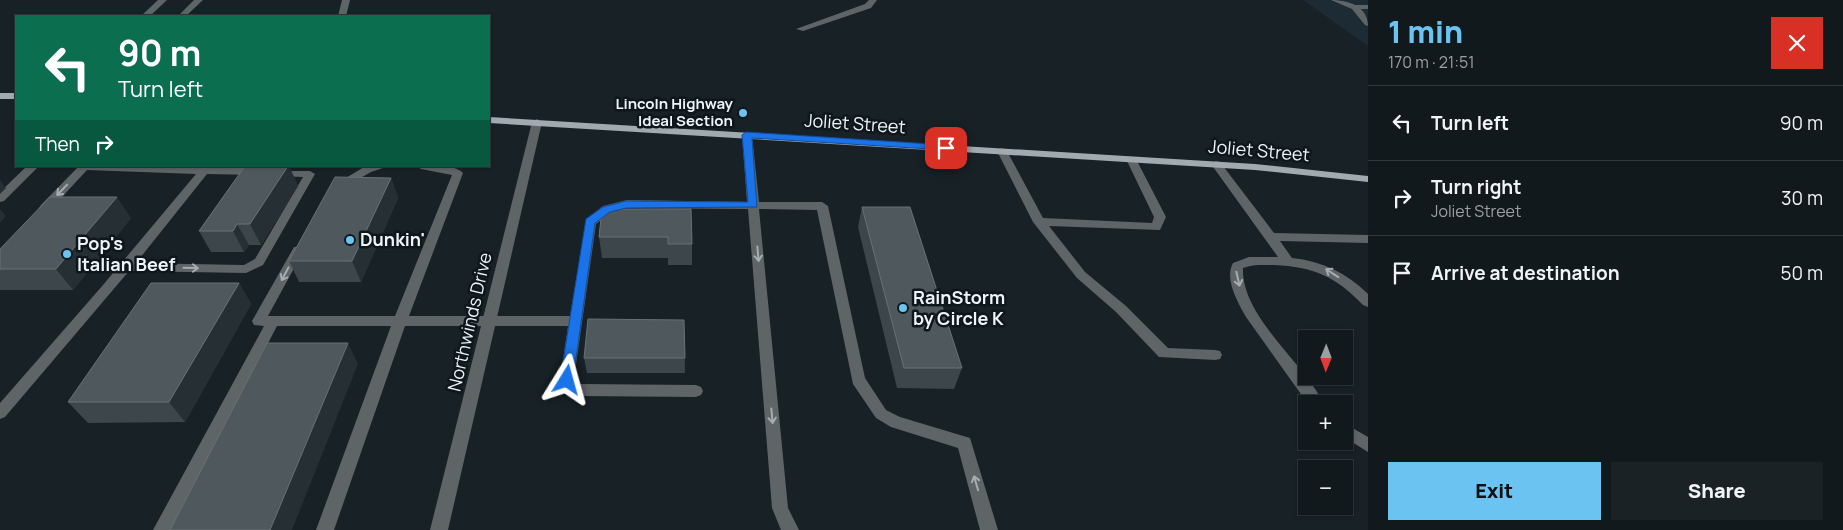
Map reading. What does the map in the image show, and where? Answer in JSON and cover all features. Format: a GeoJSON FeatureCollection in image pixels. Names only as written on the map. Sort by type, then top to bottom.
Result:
{"type":"FeatureCollection","features":[{"type":"Feature","properties":{"kind":"main road"},"geometry":{"type":"LineString","coordinates":[[0,96],[15,96]]}},
{"type":"Feature","properties":{"kind":"main road","name":"Joliet Street"},"geometry":{"type":"LineString","coordinates":[[490,120],[1216,164],[1368,179]]}},
{"type":"Feature","properties":{"kind":"street"},"geometry":{"type":"LineString","coordinates":[[146,15],[163,0]]}},
{"type":"Feature","properties":{"kind":"street"},"geometry":{"type":"LineString","coordinates":[[183,15],[199,0]]}},
{"type":"Feature","properties":{"kind":"street"},"geometry":{"type":"LineString","coordinates":[[342,15],[346,0]]}},
{"type":"Feature","properties":{"kind":"street"},"geometry":{"type":"LineString","coordinates":[[800,29],[868,6],[873,0]]}},
{"type":"Feature","properties":{"kind":"street"},"geometry":{"type":"LineString","coordinates":[[1336,0],[1355,7],[1368,7]]}},
{"type":"Feature","properties":{"kind":"street"},"geometry":{"type":"LineString","coordinates":[[1355,7],[1368,23]]}},
{"type":"Feature","properties":{"kind":"street","name":"Northwinds Drive"},"geometry":{"type":"LineString","coordinates":[[439,530],[537,122]]}},
{"type":"Feature","properties":{"kind":"street"},"geometry":{"type":"LineString","coordinates":[[746,135],[754,205],[780,508],[790,530]]}},
{"type":"Feature","properties":{"kind":"street"},"geometry":{"type":"LineString","coordinates":[[1002,151],[1038,222],[1081,275],[1121,309],[1164,353],[1215,355]]}},
{"type":"Feature","properties":{"kind":"street"},"geometry":{"type":"LineString","coordinates":[[1038,222],[1156,226],[1160,217],[1131,159]]}},
{"type":"Feature","properties":{"kind":"street"},"geometry":{"type":"LineString","coordinates":[[1216,164],[1288,261]]}},
{"type":"Feature","properties":{"kind":"street"},"geometry":{"type":"LineString","coordinates":[[0,198],[33,167]]}},
{"type":"Feature","properties":{"kind":"street"},"geometry":{"type":"LineString","coordinates":[[39,214],[84,167],[207,168],[310,174],[259,262],[246,269],[125,267]]}},
{"type":"Feature","properties":{"kind":"street"},"geometry":{"type":"LineString","coordinates":[[326,197],[351,178],[368,169],[379,167]]}},
{"type":"Feature","properties":{"kind":"street"},"geometry":{"type":"LineString","coordinates":[[325,530],[400,322],[458,173],[426,167]]}},
{"type":"Feature","properties":{"kind":"street"},"geometry":{"type":"LineString","coordinates":[[0,413],[207,168]]}},
{"type":"Feature","properties":{"kind":"street"},"geometry":{"type":"LineString","coordinates":[[696,391],[574,390],[567,380],[590,222],[607,209],[626,204],[822,206],[858,380],[881,414],[896,422],[965,443],[989,530]]}},
{"type":"Feature","properties":{"kind":"street"},"geometry":{"type":"LineString","coordinates":[[1270,237],[1368,239]]}},
{"type":"Feature","properties":{"kind":"street"},"geometry":{"type":"LineString","coordinates":[[162,530],[266,321],[304,239]]}},
{"type":"Feature","properties":{"kind":"street"},"geometry":{"type":"LineString","coordinates":[[1310,395],[1244,302],[1236,274],[1237,266],[1245,262],[1288,261],[1313,264],[1324,268],[1368,302]]}},
{"type":"Feature","properties":{"kind":"street"},"geometry":{"type":"LineString","coordinates":[[266,321],[575,321]]}},
{"type":"Feature","properties":{"kind":"street"},"geometry":{"type":"LineString","coordinates":[[1353,435],[1368,445]]}},
{"type":"Feature","properties":{"kind":"shaded area"},"geometry":{"type":"Polygon","coordinates":[[[1303,0],[1368,0],[1368,46],[1303,0]]]}},
{"type":"Feature","properties":{"kind":"building"},"geometry":{"type":"Polygon","coordinates":[[[244,167],[287,167],[250,224],[237,224],[233,231],[199,231],[244,167]]]}},
{"type":"Feature","properties":{"kind":"building"},"geometry":{"type":"Polygon","coordinates":[[[335,177],[391,178],[352,261],[289,261],[335,177]]]}},
{"type":"Feature","properties":{"kind":"building"},"geometry":{"type":"Polygon","coordinates":[[[50,197],[117,197],[56,269],[0,269],[0,249],[50,197]]]}},
{"type":"Feature","properties":{"kind":"building","name":"RainStorm by Circle K"},"geometry":{"type":"Polygon","coordinates":[[[862,207],[910,207],[962,368],[904,368],[862,207]]]}},
{"type":"Feature","properties":{"kind":"building"},"geometry":{"type":"Polygon","coordinates":[[[602,209],[691,209],[692,244],[668,244],[668,237],[599,237],[602,209]]]}},
{"type":"Feature","properties":{"kind":"building"},"geometry":{"type":"Polygon","coordinates":[[[151,283],[239,283],[169,402],[68,402],[151,283]]]}},
{"type":"Feature","properties":{"kind":"building"},"geometry":{"type":"Polygon","coordinates":[[[588,319],[684,320],[685,358],[584,358],[588,319]]]}},
{"type":"Feature","properties":{"kind":"building"},"geometry":{"type":"Polygon","coordinates":[[[267,343],[348,343],[270,530],[170,530],[267,343]]]}},
{"type":"Feature","properties":{"kind":"place","name":"Lincoln Highway Ideal Section"},"geometry":{"type":"Point","coordinates":[743,113]}},
{"type":"Feature","properties":{"kind":"place","name":"Dunkin'"},"geometry":{"type":"Point","coordinates":[350,240]}},
{"type":"Feature","properties":{"kind":"place","name":"Pop's Italian Beef"},"geometry":{"type":"Point","coordinates":[67,254]}},
{"type":"Feature","properties":{"kind":"place","name":"RainStorm by Circle K"},"geometry":{"type":"Point","coordinates":[903,308]}},
{"type":"Feature","properties":{"kind":"route"},"geometry":{"type":"LineString","coordinates":[[567,380],[590,222],[607,209],[626,204],[650,203],[754,205],[746,135],[946,148]]}}]}
